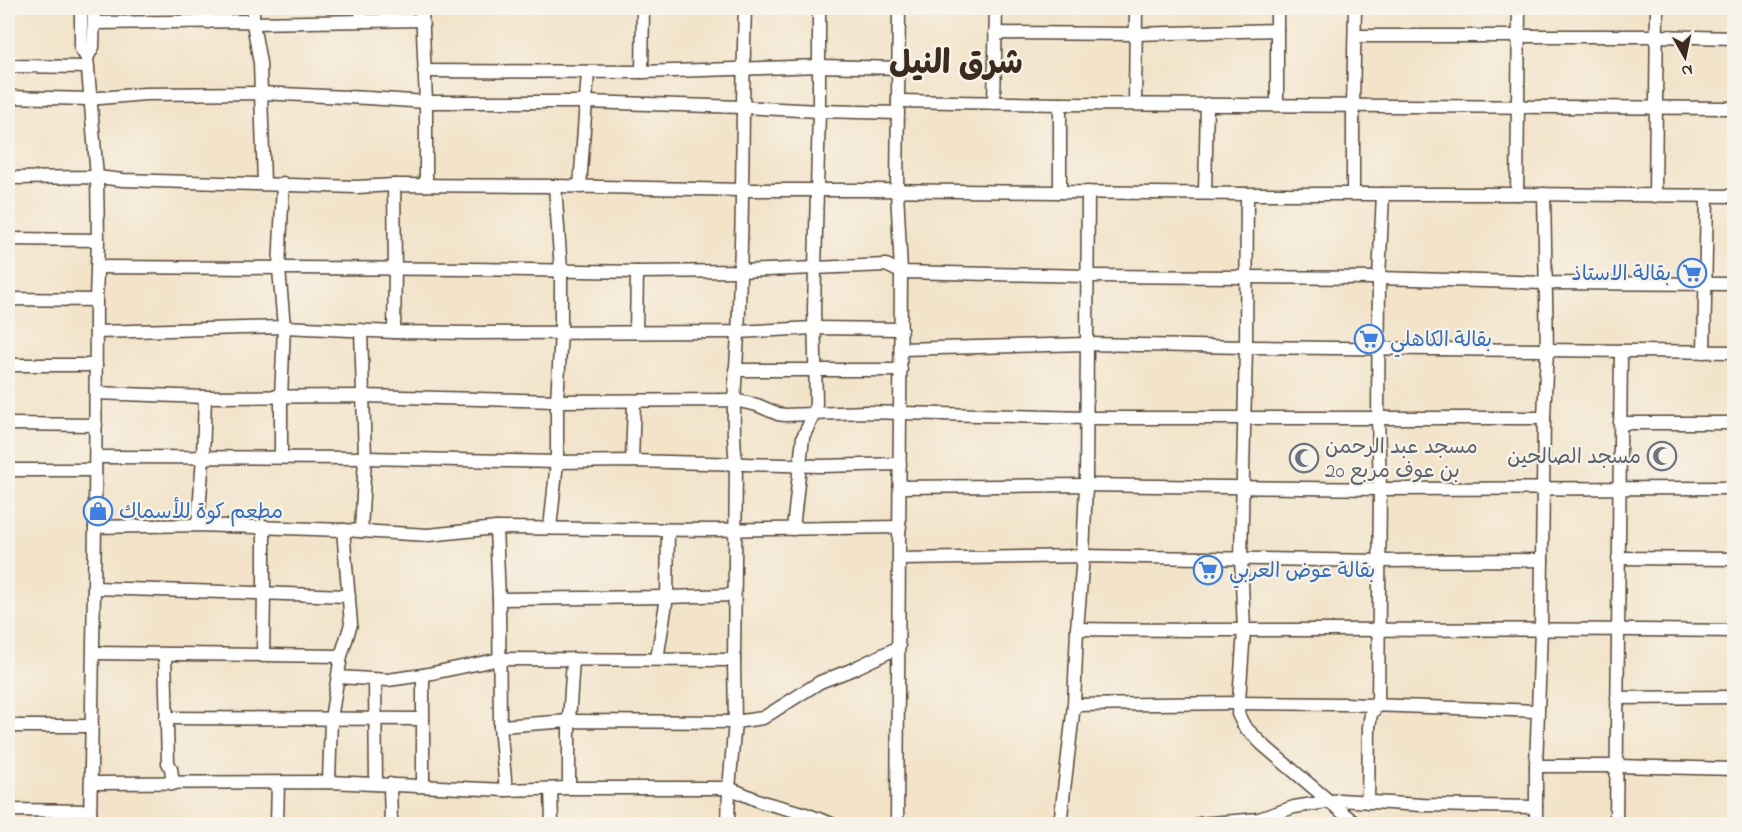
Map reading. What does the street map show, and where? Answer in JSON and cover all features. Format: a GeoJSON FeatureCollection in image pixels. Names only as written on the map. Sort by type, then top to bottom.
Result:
{"type":"FeatureCollection","features":[{"type":"Feature","properties":{"kind":"street"},"geometry":{"type":"LineString","coordinates":[[81,8],[81,49],[88,63]]}},
{"type":"Feature","properties":{"kind":"street"},"geometry":{"type":"LineString","coordinates":[[90,825],[98,240],[97,177],[89,99],[88,63],[93,46],[94,8]]}},
{"type":"Feature","properties":{"kind":"street"},"geometry":{"type":"LineString","coordinates":[[207,8],[208,22]]}},
{"type":"Feature","properties":{"kind":"street"},"geometry":{"type":"LineString","coordinates":[[253,8],[253,23],[260,63],[264,183]]}},
{"type":"Feature","properties":{"kind":"street"},"geometry":{"type":"LineString","coordinates":[[361,8],[362,21]]}},
{"type":"Feature","properties":{"kind":"street"},"geometry":{"type":"LineString","coordinates":[[642,72],[643,8]]}},
{"type":"Feature","properties":{"kind":"street"},"geometry":{"type":"LineString","coordinates":[[728,825],[735,722],[736,463],[733,436],[740,271],[745,8]]}},
{"type":"Feature","properties":{"kind":"street"},"geometry":{"type":"LineString","coordinates":[[793,529],[803,437],[814,414],[816,404],[814,328],[820,66],[819,8]]}},
{"type":"Feature","properties":{"kind":"street"},"geometry":{"type":"LineString","coordinates":[[897,825],[901,370],[901,272],[897,190],[899,8]]}},
{"type":"Feature","properties":{"kind":"street"},"geometry":{"type":"LineString","coordinates":[[994,103],[996,8]]}},
{"type":"Feature","properties":{"kind":"street"},"geometry":{"type":"LineString","coordinates":[[1135,103],[1136,8]]}},
{"type":"Feature","properties":{"kind":"street"},"geometry":{"type":"LineString","coordinates":[[1277,8],[1277,104]]}},
{"type":"Feature","properties":{"kind":"street"},"geometry":{"type":"LineString","coordinates":[[1353,193],[1356,8]]}},
{"type":"Feature","properties":{"kind":"street"},"geometry":{"type":"LineString","coordinates":[[1517,194],[1519,8]]}},
{"type":"Feature","properties":{"kind":"street"},"geometry":{"type":"LineString","coordinates":[[1655,196],[1657,8]]}},
{"type":"Feature","properties":{"kind":"street"},"geometry":{"type":"LineString","coordinates":[[95,23],[362,21],[422,14],[426,102],[426,185]]}},
{"type":"Feature","properties":{"kind":"street"},"geometry":{"type":"LineString","coordinates":[[995,33],[1135,34],[1277,30]]}},
{"type":"Feature","properties":{"kind":"street"},"geometry":{"type":"LineString","coordinates":[[1355,36],[1734,38]]}},
{"type":"Feature","properties":{"kind":"street"},"geometry":{"type":"LineString","coordinates":[[8,66],[88,63]]}},
{"type":"Feature","properties":{"kind":"street"},"geometry":{"type":"LineString","coordinates":[[424,71],[642,72],[820,66],[899,68]]}},
{"type":"Feature","properties":{"kind":"street"},"geometry":{"type":"LineString","coordinates":[[580,187],[588,72]]}},
{"type":"Feature","properties":{"kind":"street"},"geometry":{"type":"LineString","coordinates":[[8,97],[89,99],[145,94],[260,93],[426,102],[586,102],[742,106],[819,111],[994,103],[1734,108]]}},
{"type":"Feature","properties":{"kind":"street"},"geometry":{"type":"LineString","coordinates":[[1060,104],[1060,192]]}},
{"type":"Feature","properties":{"kind":"street"},"geometry":{"type":"LineString","coordinates":[[1205,193],[1207,104]]}},
{"type":"Feature","properties":{"kind":"street"},"geometry":{"type":"LineString","coordinates":[[8,178],[97,177],[123,180],[284,183],[357,187],[426,185],[742,190],[1734,196]]}},
{"type":"Feature","properties":{"kind":"street"},"geometry":{"type":"LineString","coordinates":[[281,457],[284,327],[279,269],[284,183]]}},
{"type":"Feature","properties":{"kind":"street"},"geometry":{"type":"LineString","coordinates":[[394,185],[394,332]]}},
{"type":"Feature","properties":{"kind":"street"},"geometry":{"type":"LineString","coordinates":[[550,528],[557,462],[557,401],[561,333],[561,270],[555,186]]}},
{"type":"Feature","properties":{"kind":"street"},"geometry":{"type":"LineString","coordinates":[[1060,825],[1074,705],[1083,556],[1086,484],[1088,192]]}},
{"type":"Feature","properties":{"kind":"street"},"geometry":{"type":"LineString","coordinates":[[1247,194],[1241,558],[1244,631],[1238,714],[1244,726],[1263,745],[1356,825]]}},
{"type":"Feature","properties":{"kind":"street"},"geometry":{"type":"LineString","coordinates":[[1368,802],[1369,727],[1371,714],[1378,705],[1379,278],[1383,194]]}},
{"type":"Feature","properties":{"kind":"street"},"geometry":{"type":"LineString","coordinates":[[1536,825],[1547,350],[1544,194]]}},
{"type":"Feature","properties":{"kind":"street"},"geometry":{"type":"LineString","coordinates":[[1704,352],[1707,196]]}},
{"type":"Feature","properties":{"kind":"street"},"geometry":{"type":"LineString","coordinates":[[8,239],[98,240]]}},
{"type":"Feature","properties":{"kind":"street"},"geometry":{"type":"LineString","coordinates":[[98,267],[395,268],[638,273],[886,266],[901,272],[1088,276],[1246,276],[1546,283],[1734,284]]}},
{"type":"Feature","properties":{"kind":"street"},"geometry":{"type":"LineString","coordinates":[[636,332],[638,273]]}},
{"type":"Feature","properties":{"kind":"street"},"geometry":{"type":"LineString","coordinates":[[8,299],[96,300]]}},
{"type":"Feature","properties":{"kind":"street"},"geometry":{"type":"LineString","coordinates":[[96,332],[284,327],[394,332],[561,333],[738,332],[814,328],[901,329]]}},
{"type":"Feature","properties":{"kind":"street"},"geometry":{"type":"LineString","coordinates":[[361,330],[365,458],[361,531]]}},
{"type":"Feature","properties":{"kind":"street"},"geometry":{"type":"LineString","coordinates":[[901,349],[1087,344],[1734,352]]}},
{"type":"Feature","properties":{"kind":"street"},"geometry":{"type":"LineString","coordinates":[[1616,825],[1621,351]]}},
{"type":"Feature","properties":{"kind":"street"},"geometry":{"type":"LineString","coordinates":[[8,365],[96,365]]}},
{"type":"Feature","properties":{"kind":"street"},"geometry":{"type":"LineString","coordinates":[[735,370],[901,370]]}},
{"type":"Feature","properties":{"kind":"street"},"geometry":{"type":"LineString","coordinates":[[96,393],[205,397],[363,396],[634,402],[704,399],[734,400],[757,405],[781,415],[900,412],[1086,418],[1544,418]]}},
{"type":"Feature","properties":{"kind":"street"},"geometry":{"type":"LineString","coordinates":[[198,525],[205,397]]}},
{"type":"Feature","properties":{"kind":"street"},"geometry":{"type":"LineString","coordinates":[[632,461],[634,402]]}},
{"type":"Feature","properties":{"kind":"street"},"geometry":{"type":"LineString","coordinates":[[1620,423],[1734,423]]}},
{"type":"Feature","properties":{"kind":"street"},"geometry":{"type":"LineString","coordinates":[[8,424],[96,425]]}},
{"type":"Feature","properties":{"kind":"street"},"geometry":{"type":"LineString","coordinates":[[96,457],[632,461],[821,466],[900,464]]}},
{"type":"Feature","properties":{"kind":"street"},"geometry":{"type":"LineString","coordinates":[[8,470],[95,470]]}},
{"type":"Feature","properties":{"kind":"street"},"geometry":{"type":"LineString","coordinates":[[900,487],[1086,484],[1380,489],[1734,488]]}},
{"type":"Feature","properties":{"kind":"street"},"geometry":{"type":"LineString","coordinates":[[263,656],[264,526]]}},
{"type":"Feature","properties":{"kind":"street"},"geometry":{"type":"LineString","coordinates":[[95,527],[264,526],[428,535],[496,528],[734,530],[900,527]]}},
{"type":"Feature","properties":{"kind":"street"},"geometry":{"type":"LineString","coordinates":[[496,528],[500,726],[506,790]]}},
{"type":"Feature","properties":{"kind":"street"},"geometry":{"type":"LineString","coordinates":[[329,782],[331,719],[341,656],[351,624],[343,530]]}},
{"type":"Feature","properties":{"kind":"street"},"geometry":{"type":"LineString","coordinates":[[657,659],[667,597],[668,530]]}},
{"type":"Feature","properties":{"kind":"street"},"geometry":{"type":"LineString","coordinates":[[900,559],[1083,556],[1379,561],[1542,560]]}},
{"type":"Feature","properties":{"kind":"street"},"geometry":{"type":"LineString","coordinates":[[1618,558],[1734,559]]}},
{"type":"Feature","properties":{"kind":"street"},"geometry":{"type":"LineString","coordinates":[[94,588],[349,596]]}},
{"type":"Feature","properties":{"kind":"street"},"geometry":{"type":"LineString","coordinates":[[499,599],[734,595]]}},
{"type":"Feature","properties":{"kind":"street"},"geometry":{"type":"LineString","coordinates":[[1077,629],[1734,631]]}},
{"type":"Feature","properties":{"kind":"street"},"geometry":{"type":"LineString","coordinates":[[500,726],[569,722],[735,722],[767,717],[820,682],[898,647]]}},
{"type":"Feature","properties":{"kind":"street"},"geometry":{"type":"LineString","coordinates":[[94,653],[341,656]]}},
{"type":"Feature","properties":{"kind":"street"},"geometry":{"type":"LineString","coordinates":[[165,655],[168,763],[173,784]]}},
{"type":"Feature","properties":{"kind":"street"},"geometry":{"type":"LineString","coordinates":[[338,677],[388,680],[500,659],[734,660]]}},
{"type":"Feature","properties":{"kind":"street"},"geometry":{"type":"LineString","coordinates":[[568,788],[573,659]]}},
{"type":"Feature","properties":{"kind":"street"},"geometry":{"type":"LineString","coordinates":[[423,675],[423,786]]}},
{"type":"Feature","properties":{"kind":"street"},"geometry":{"type":"LineString","coordinates":[[375,680],[376,784]]}},
{"type":"Feature","properties":{"kind":"street"},"geometry":{"type":"LineString","coordinates":[[1617,698],[1734,697]]}},
{"type":"Feature","properties":{"kind":"street"},"geometry":{"type":"LineString","coordinates":[[1074,705],[1239,703],[1537,711]]}},
{"type":"Feature","properties":{"kind":"street"},"geometry":{"type":"LineString","coordinates":[[166,718],[423,719]]}},
{"type":"Feature","properties":{"kind":"street"},"geometry":{"type":"LineString","coordinates":[[8,726],[92,726]]}},
{"type":"Feature","properties":{"kind":"street"},"geometry":{"type":"LineString","coordinates":[[1536,766],[1734,769]]}},
{"type":"Feature","properties":{"kind":"street"},"geometry":{"type":"LineString","coordinates":[[91,783],[329,782],[506,790],[729,788],[762,802],[803,813],[831,825]]}},
{"type":"Feature","properties":{"kind":"street"},"geometry":{"type":"LineString","coordinates":[[278,783],[278,825]]}},
{"type":"Feature","properties":{"kind":"street"},"geometry":{"type":"LineString","coordinates":[[390,784],[391,825]]}},
{"type":"Feature","properties":{"kind":"street"},"geometry":{"type":"LineString","coordinates":[[551,789],[552,825]]}},
{"type":"Feature","properties":{"kind":"street"},"geometry":{"type":"LineString","coordinates":[[1199,825],[1259,819],[1294,807],[1329,801],[1536,807]]}},
{"type":"Feature","properties":{"kind":"street"},"geometry":{"type":"LineString","coordinates":[[8,810],[90,811]]}},
{"type":"Feature","properties":{"kind":"place","name":"بقالة الاستاذ"},"geometry":{"type":"Point","coordinates":[1692,273]}},
{"type":"Feature","properties":{"kind":"place","name":"بقالة الكاهلي"},"geometry":{"type":"Point","coordinates":[1369,339]}},
{"type":"Feature","properties":{"kind":"place","name":"مسجد الصالحين"},"geometry":{"type":"Point","coordinates":[1662,456]}},
{"type":"Feature","properties":{"kind":"place","name":"مسجد عبد الرحمن بن عوف مربع 20"},"geometry":{"type":"Point","coordinates":[1304,458]}},
{"type":"Feature","properties":{"kind":"place","name":"مطعم كوة للأسماك"},"geometry":{"type":"Point","coordinates":[98,511]}},
{"type":"Feature","properties":{"kind":"place","name":"بقالة عوض العربي"},"geometry":{"type":"Point","coordinates":[1208,570]}},
{"type":"Feature","properties":{"kind":"district","name":"شرق النيل"},"geometry":{"type":"Point","coordinates":[956,61]}}]}
